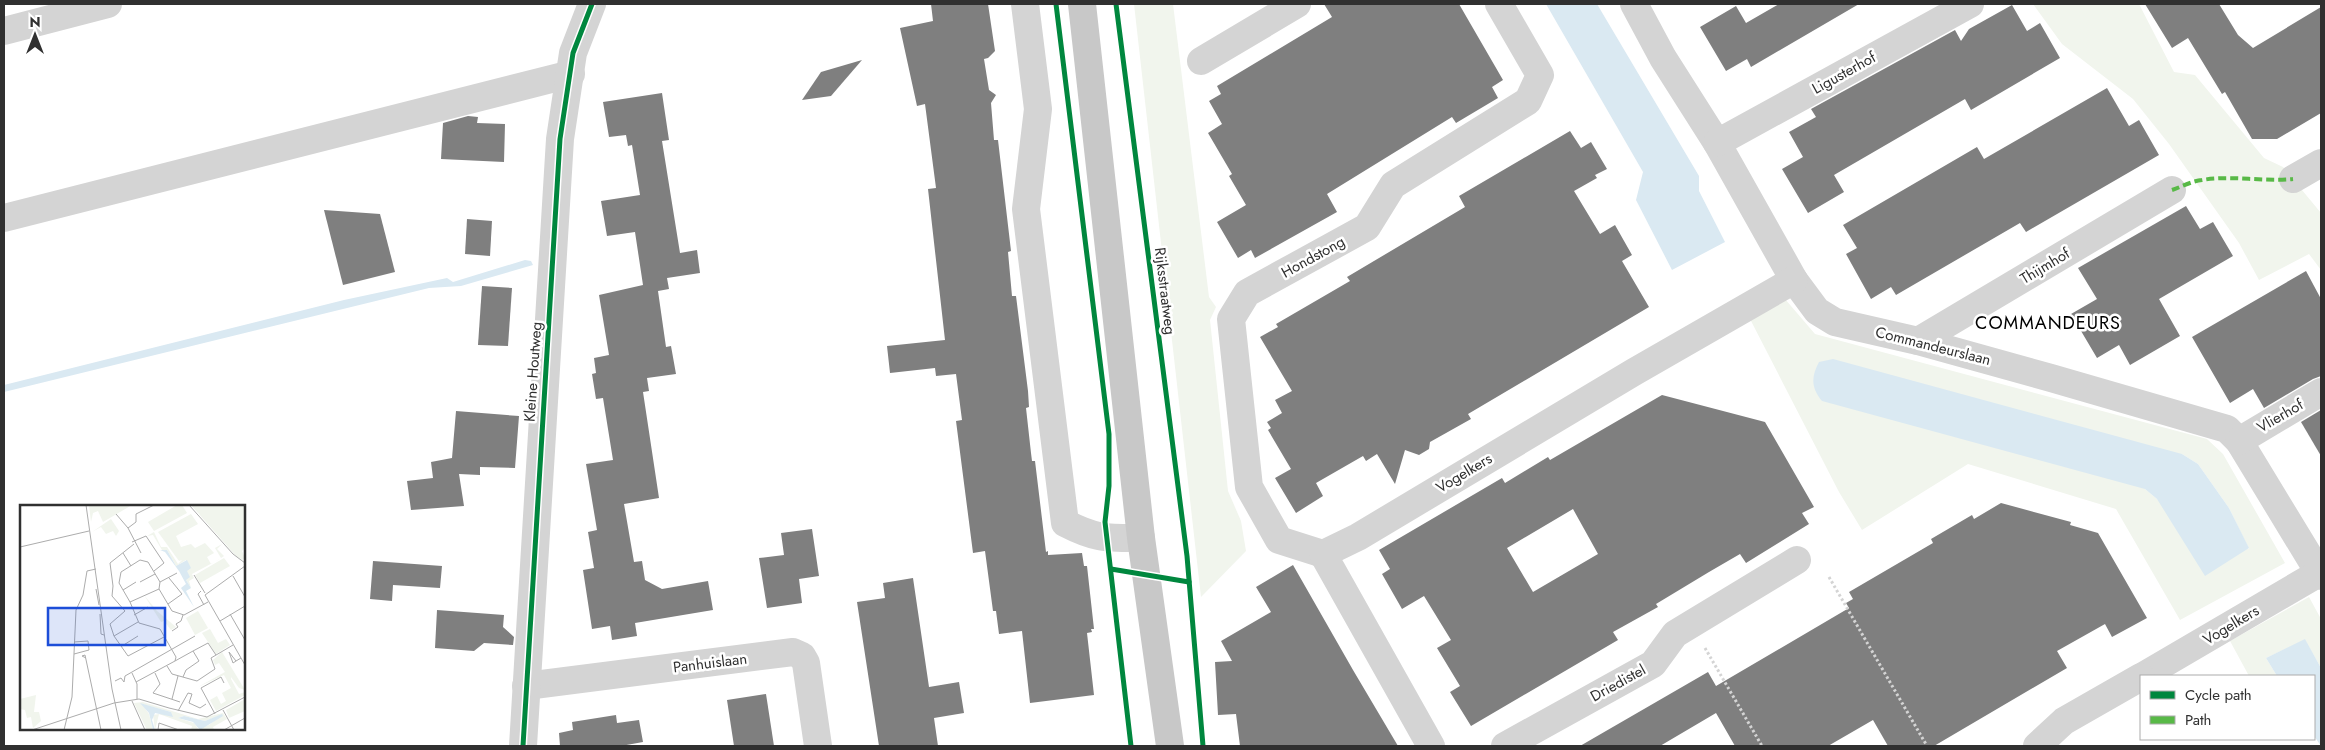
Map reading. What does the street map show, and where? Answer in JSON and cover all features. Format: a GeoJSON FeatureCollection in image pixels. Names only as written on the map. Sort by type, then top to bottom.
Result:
{"type":"FeatureCollection","features":[{"type":"Feature","properties":{"kind":"main road"},"geometry":{"type":"LineString","coordinates":[[1082,4],[1141,538],[1170,746]]}},
{"type":"Feature","properties":{"kind":"street"},"geometry":{"type":"LineString","coordinates":[[4,31],[108,4]]}},
{"type":"Feature","properties":{"kind":"street","name":"Kleine Houtweg"},"geometry":{"type":"LineString","coordinates":[[524,746],[526,686],[560,138],[573,53],[592,4]]}},
{"type":"Feature","properties":{"kind":"street"},"geometry":{"type":"LineString","coordinates":[[1025,4],[1038,109],[1026,209],[1065,523],[1088,535],[1107,538],[1141,538]]}},
{"type":"Feature","properties":{"kind":"street"},"geometry":{"type":"LineString","coordinates":[[1201,62],[1297,4]]}},
{"type":"Feature","properties":{"kind":"street","name":"Hondstong"},"geometry":{"type":"LineString","coordinates":[[1323,554],[1279,540],[1249,487],[1231,319],[1247,293],[1367,228],[1393,185],[1528,101],[1540,75],[1499,4]]}},
{"type":"Feature","properties":{"kind":"street","name":"Commandeurslaan"},"geometry":{"type":"LineString","coordinates":[[1634,4],[1663,58],[1717,143],[1794,280],[1817,312],[1835,322],[1918,341],[2179,413],[2227,429],[2239,441],[2320,575]]}},
{"type":"Feature","properties":{"kind":"street","name":"Ligusterhof"},"geometry":{"type":"LineString","coordinates":[[1717,143],[1970,4]]}},
{"type":"Feature","properties":{"kind":"street"},"geometry":{"type":"LineString","coordinates":[[4,218],[571,74]]}},
{"type":"Feature","properties":{"kind":"street"},"geometry":{"type":"LineString","coordinates":[[2293,179],[2321,163]]}},
{"type":"Feature","properties":{"kind":"street","name":"Thijmhof"},"geometry":{"type":"LineString","coordinates":[[1918,341],[2172,190]]}},
{"type":"Feature","properties":{"kind":"street","name":"Vogelkers"},"geometry":{"type":"LineString","coordinates":[[1323,554],[1358,537],[1634,372],[1794,280]]}},
{"type":"Feature","properties":{"kind":"street","name":"Vlierhof"},"geometry":{"type":"LineString","coordinates":[[2239,441],[2321,392]]}},
{"type":"Feature","properties":{"kind":"street"},"geometry":{"type":"LineString","coordinates":[[1323,554],[1431,746]]}},
{"type":"Feature","properties":{"kind":"street","name":"Driedistel"},"geometry":{"type":"LineString","coordinates":[[1505,746],[1653,664],[1675,634],[1797,560]]}},
{"type":"Feature","properties":{"kind":"street","name":"Vogelkers"},"geometry":{"type":"LineString","coordinates":[[2145,675],[2320,575]]}},
{"type":"Feature","properties":{"kind":"street","name":"Panhuislaan"},"geometry":{"type":"LineString","coordinates":[[526,686],[793,652],[802,656],[806,663],[818,746]]}},
{"type":"Feature","properties":{"kind":"street","name":"Vogelkers"},"geometry":{"type":"LineString","coordinates":[[2037,746],[2064,721],[2140,678]]}},
{"type":"Feature","properties":{"kind":"path"},"geometry":{"type":"LineString","coordinates":[[1829,577],[1928,746]]}},
{"type":"Feature","properties":{"kind":"path"},"geometry":{"type":"LineString","coordinates":[[1691,624],[1762,746]]}},
{"type":"Feature","properties":{"kind":"shaded area"},"geometry":{"type":"Polygon","coordinates":[[[1134,4],[1173,4],[1209,297],[1216,307],[1210,320],[1228,491],[1241,521],[1246,551],[1201,597],[1134,4]]]}},
{"type":"Feature","properties":{"kind":"shaded area"},"geometry":{"type":"Polygon","coordinates":[[[1546,4],[1597,4],[1699,176],[1699,191],[1725,242],[1672,270],[1636,200],[1643,172],[1546,4]]]}},
{"type":"Feature","properties":{"kind":"shaded area"},"geometry":{"type":"Polygon","coordinates":[[[2033,4],[2139,4],[2174,72],[2195,75],[2264,158],[2283,167],[2321,213],[2321,270],[2309,254],[2259,280],[2239,243],[2169,144],[2133,99],[2062,44],[2033,4]]]}},
{"type":"Feature","properties":{"kind":"shaded area"},"geometry":{"type":"Polygon","coordinates":[[[525,260],[531,261],[533,265],[461,286],[429,288],[4,392],[4,385],[344,300],[447,278],[453,282],[525,260]]]}},
{"type":"Feature","properties":{"kind":"shaded area"},"geometry":{"type":"Polygon","coordinates":[[[1785,299],[1815,334],[2207,439],[2223,454],[2285,563],[2180,620],[2116,509],[1968,464],[1862,530],[1839,492],[1750,319],[1785,299]],[[2182,454],[2145,489],[2157,499],[2249,549],[2229,508],[2198,464],[2182,454]]]}},
{"type":"Feature","properties":{"kind":"shaded area"},"geometry":{"type":"Polygon","coordinates":[[[1833,359],[2182,454],[2198,464],[2229,508],[2249,548],[2205,576],[2157,499],[2145,489],[1822,401],[1814,387],[1815,373],[1819,362],[1833,359]]]}},
{"type":"Feature","properties":{"kind":"shaded area"},"geometry":{"type":"Polygon","coordinates":[[[2309,597],[2321,619],[2321,668],[2305,640],[2266,658],[2276,675],[2248,675],[2230,641],[2309,597]]]}},
{"type":"Feature","properties":{"kind":"shaded area"},"geometry":{"type":"Polygon","coordinates":[[[2305,639],[2321,668],[2321,746],[2315,737],[2315,675],[2276,675],[2266,658],[2305,639]]]}},
{"type":"Feature","properties":{"kind":"building"},"geometry":{"type":"Polygon","coordinates":[[[931,4],[988,4],[995,51],[988,58],[984,59],[989,90],[996,95],[991,103],[994,140],[998,140],[1011,251],[1008,252],[1012,296],[1016,296],[1028,391],[1029,407],[1026,408],[1032,461],[1035,461],[1046,552],[1048,551],[1048,555],[1082,553],[1084,566],[1087,566],[1094,629],[1091,629],[1092,632],[1087,633],[1094,695],[1030,703],[1022,631],[999,634],[996,611],[993,611],[985,551],[973,553],[956,421],[962,420],[956,374],[936,376],[935,368],[890,373],[887,346],[945,340],[928,189],[936,188],[925,104],[917,106],[900,28],[933,21],[931,4]]]}},
{"type":"Feature","properties":{"kind":"building"},"geometry":{"type":"Polygon","coordinates":[[[1324,4],[1459,4],[1503,80],[1492,87],[1498,98],[1456,123],[1452,117],[1327,194],[1337,212],[1255,258],[1251,250],[1238,258],[1217,222],[1246,205],[1229,176],[1232,174],[1208,133],[1222,124],[1209,101],[1221,94],[1217,86],[1332,17],[1324,4]]]}},
{"type":"Feature","properties":{"kind":"building"},"geometry":{"type":"Polygon","coordinates":[[[1779,4],[1859,4],[1751,67],[1747,59],[1726,71],[1700,27],[1736,6],[1746,23],[1779,4]]]}},
{"type":"Feature","properties":{"kind":"building"},"geometry":{"type":"Polygon","coordinates":[[[2145,4],[2219,4],[2238,35],[2253,48],[2321,7],[2321,113],[2277,139],[2252,139],[2225,92],[2222,94],[2188,38],[2172,48],[2145,4]]]}},
{"type":"Feature","properties":{"kind":"building"},"geometry":{"type":"Polygon","coordinates":[[[2012,5],[2027,31],[2040,23],[2060,58],[1971,110],[1965,99],[1834,175],[1844,192],[1808,213],[1782,169],[1803,157],[1789,132],[1816,117],[1811,109],[1955,30],[1961,41],[1969,29],[2012,5]]]}},
{"type":"Feature","properties":{"kind":"building"},"geometry":{"type":"Polygon","coordinates":[[[862,60],[831,96],[802,100],[821,72],[862,60]]]}},
{"type":"Feature","properties":{"kind":"building"},"geometry":{"type":"Polygon","coordinates":[[[2107,88],[2129,126],[2139,120],[2159,155],[2026,232],[2020,223],[1896,295],[1891,287],[1871,299],[1846,254],[1857,248],[1843,225],[1977,147],[1984,159],[2107,88]]]}},
{"type":"Feature","properties":{"kind":"building"},"geometry":{"type":"Polygon","coordinates":[[[662,93],[669,140],[662,141],[680,253],[697,250],[700,273],[667,278],[669,289],[658,291],[666,347],[671,346],[676,374],[647,378],[649,391],[643,392],[659,498],[624,504],[634,562],[642,561],[645,580],[662,589],[708,581],[713,610],[635,623],[637,636],[612,640],[610,626],[592,629],[583,570],[594,568],[588,532],[597,530],[586,464],[613,460],[603,398],[596,399],[592,374],[596,373],[594,358],[609,355],[599,295],[643,285],[635,232],[607,236],[601,201],[640,195],[632,145],[628,146],[626,135],[609,137],[603,102],[662,93]]]}},
{"type":"Feature","properties":{"kind":"building"},"geometry":{"type":"Polygon","coordinates":[[[468,116],[478,117],[477,123],[505,124],[504,162],[441,159],[443,123],[468,116]]]}},
{"type":"Feature","properties":{"kind":"building"},"geometry":{"type":"Polygon","coordinates":[[[1570,131],[1581,148],[1591,142],[1607,169],[1595,175],[1597,178],[1574,191],[1600,234],[1615,225],[1632,255],[1622,261],[1649,307],[1468,414],[1471,419],[1430,442],[1429,449],[1419,455],[1405,450],[1395,484],[1377,454],[1366,461],[1363,456],[1316,483],[1323,496],[1296,513],[1275,478],[1291,469],[1268,430],[1271,428],[1267,422],[1282,413],[1275,400],[1292,391],[1260,337],[1278,327],[1276,324],[1350,281],[1347,277],[1465,207],[1459,196],[1570,131]]]}},
{"type":"Feature","properties":{"kind":"building"},"geometry":{"type":"Polygon","coordinates":[[[2186,206],[2200,229],[2213,222],[2233,256],[2159,299],[2180,336],[2130,365],[2119,345],[2097,358],[2071,314],[2097,299],[2078,268],[2186,206]]]}},
{"type":"Feature","properties":{"kind":"building"},"geometry":{"type":"Polygon","coordinates":[[[324,210],[380,214],[395,272],[343,285],[324,210]]]}},
{"type":"Feature","properties":{"kind":"building"},"geometry":{"type":"Polygon","coordinates":[[[467,219],[492,221],[490,256],[465,254],[467,219]]]}},
{"type":"Feature","properties":{"kind":"building"},"geometry":{"type":"Polygon","coordinates":[[[2306,271],[2321,299],[2321,376],[2264,408],[2253,389],[2230,403],[2192,337],[2306,271]]]}},
{"type":"Feature","properties":{"kind":"building"},"geometry":{"type":"Polygon","coordinates":[[[482,286],[512,288],[508,346],[478,345],[482,286]]]}},
{"type":"Feature","properties":{"kind":"building"},"geometry":{"type":"Polygon","coordinates":[[[1662,395],[1765,422],[1814,507],[1802,513],[1809,524],[1746,563],[1740,554],[1709,572],[1656,604],[1658,607],[1613,632],[1618,640],[1471,726],[1450,692],[1460,686],[1437,648],[1451,640],[1424,596],[1402,609],[1382,574],[1390,569],[1379,550],[1502,478],[1505,483],[1548,457],[1550,460],[1662,395]],[[1573,509],[1507,548],[1533,592],[1598,554],[1573,509]]]}},
{"type":"Feature","properties":{"kind":"building"},"geometry":{"type":"Polygon","coordinates":[[[2321,410],[2321,456],[2301,422],[2321,410]]]}},
{"type":"Feature","properties":{"kind":"building"},"geometry":{"type":"Polygon","coordinates":[[[456,411],[519,416],[515,468],[480,467],[480,475],[459,474],[464,506],[411,510],[407,481],[433,478],[431,462],[452,458],[456,411]]]}},
{"type":"Feature","properties":{"kind":"building"},"geometry":{"type":"Polygon","coordinates":[[[2001,503],[2071,522],[2070,525],[2098,533],[2147,618],[2112,637],[2105,624],[2057,651],[2067,668],[1934,746],[1888,746],[1873,720],[1828,746],[1735,746],[1716,713],[1660,746],[1580,746],[1708,672],[1716,686],[1849,608],[1846,603],[1853,599],[1849,592],[1933,543],[1931,539],[1972,515],[1974,519],[2001,503]]]}},
{"type":"Feature","properties":{"kind":"building"},"geometry":{"type":"Polygon","coordinates":[[[812,529],[819,576],[799,579],[802,603],[767,608],[759,558],[784,555],[781,533],[812,529]]]}},
{"type":"Feature","properties":{"kind":"building"},"geometry":{"type":"Polygon","coordinates":[[[373,561],[442,566],[440,588],[393,585],[392,601],[370,599],[373,561]]]}},
{"type":"Feature","properties":{"kind":"building"},"geometry":{"type":"Polygon","coordinates":[[[1293,565],[1398,746],[1240,746],[1236,714],[1218,715],[1215,662],[1232,661],[1221,641],[1271,612],[1256,587],[1293,565]]]}},
{"type":"Feature","properties":{"kind":"building"},"geometry":{"type":"Polygon","coordinates":[[[913,578],[929,687],[959,682],[964,713],[934,718],[938,746],[879,746],[857,602],[885,598],[883,583],[913,578]]]}},
{"type":"Feature","properties":{"kind":"building"},"geometry":{"type":"Polygon","coordinates":[[[437,610],[504,615],[503,627],[514,637],[513,645],[484,643],[474,651],[435,648],[437,610]]]}},
{"type":"Feature","properties":{"kind":"building"},"geometry":{"type":"Polygon","coordinates":[[[766,694],[774,746],[734,746],[727,700],[766,694]]]}},
{"type":"Feature","properties":{"kind":"building"},"geometry":{"type":"Polygon","coordinates":[[[616,715],[617,723],[639,720],[643,742],[621,746],[560,746],[559,733],[573,730],[572,722],[616,715]]]}},
{"type":"Feature","properties":{"kind":"marked path"},"geometry":{"type":"LineString","coordinates":[[2172,190],[2202,180],[2236,178],[2293,179]]}},
{"type":"Feature","properties":{"kind":"cycle path"},"geometry":{"type":"LineString","coordinates":[[523,746],[560,139],[573,53],[592,4]]}},
{"type":"Feature","properties":{"kind":"cycle path"},"geometry":{"type":"LineString","coordinates":[[1056,4],[1109,434],[1109,486],[1105,522],[1131,746]]}},
{"type":"Feature","properties":{"kind":"cycle path","name":"Rijksstraatweg"},"geometry":{"type":"LineString","coordinates":[[1116,4],[1187,556],[1203,746]]}},
{"type":"Feature","properties":{"kind":"cycle path"},"geometry":{"type":"LineString","coordinates":[[1111,569],[1189,582]]}},
{"type":"Feature","properties":{"kind":"district","name":"COMMANDEURS"},"geometry":{"type":"Point","coordinates":[2048,323]}}]}
